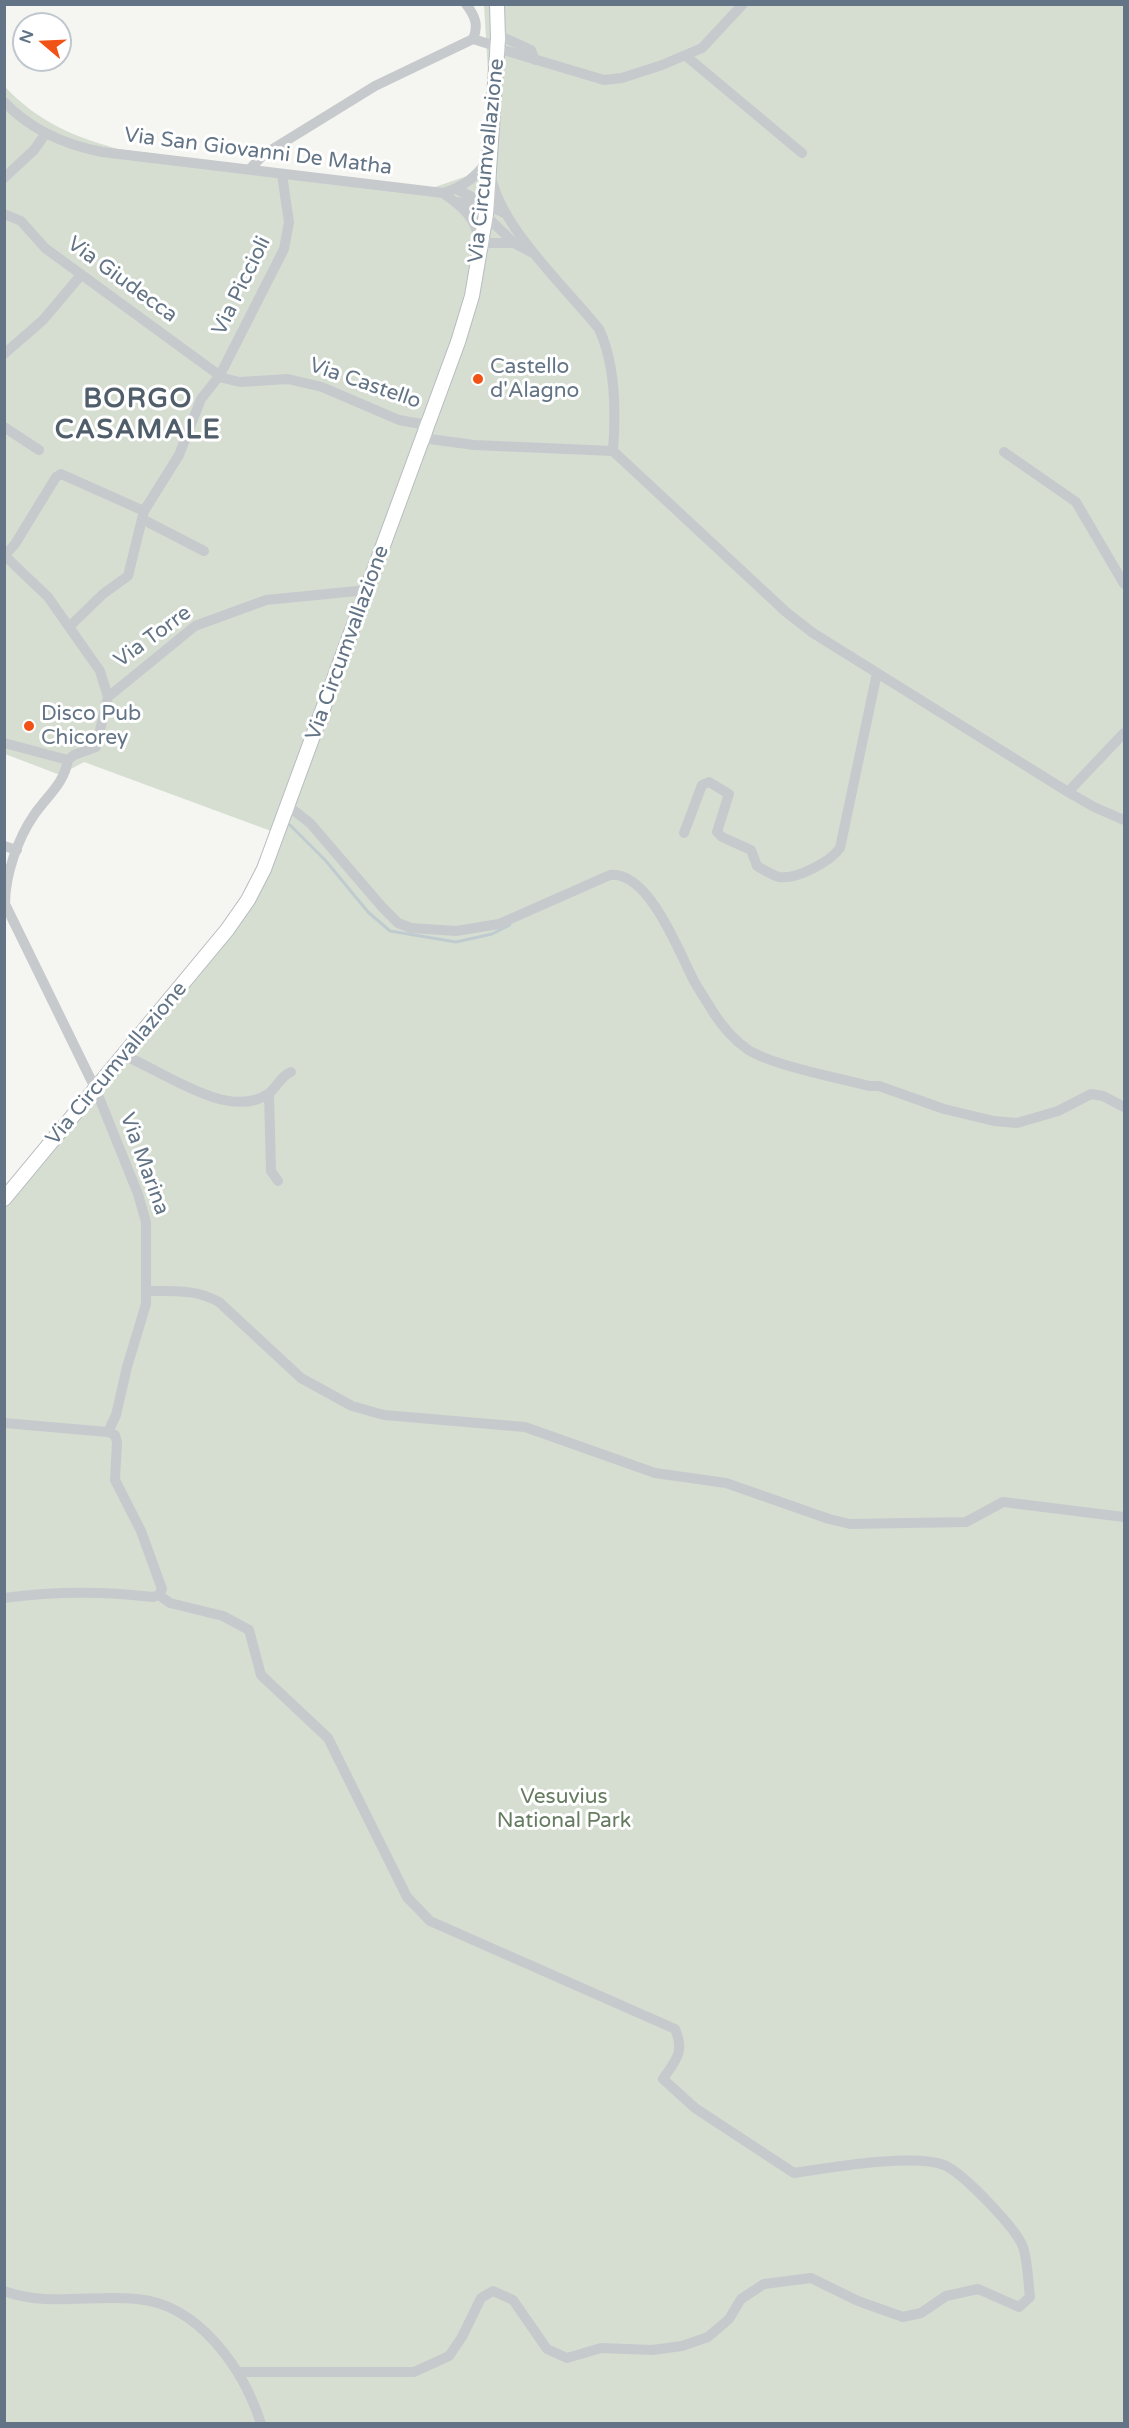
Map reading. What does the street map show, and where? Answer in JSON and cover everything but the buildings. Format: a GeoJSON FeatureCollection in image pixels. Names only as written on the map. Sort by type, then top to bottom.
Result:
{"type":"FeatureCollection","features":[{"type":"Feature","properties":{"kind":"main road","name":"Via Circumvallazione"},"geometry":{"type":"LineString","coordinates":[[4,1199],[125,1056],[248,900],[277,835],[465,320],[486,209],[496,4]]}},
{"type":"Feature","properties":{"kind":"street"},"geometry":{"type":"LineString","coordinates":[[466,4],[475,18],[477,29],[473,39]]}},
{"type":"Feature","properties":{"kind":"street"},"geometry":{"type":"LineString","coordinates":[[507,51],[604,80],[612,80],[686,56],[713,39],[743,4]]}},
{"type":"Feature","properties":{"kind":"street"},"geometry":{"type":"LineString","coordinates":[[250,169],[263,155],[375,86],[473,39],[494,40],[531,50],[535,60]]}},
{"type":"Feature","properties":{"kind":"street"},"geometry":{"type":"LineString","coordinates":[[686,56],[802,153]]}},
{"type":"Feature","properties":{"kind":"street","name":"Via San Giovanni De Matha"},"geometry":{"type":"LineString","coordinates":[[4,102],[17,115],[72,146],[102,152],[250,169],[282,175],[443,193],[455,201],[476,225],[479,254]]}},
{"type":"Feature","properties":{"kind":"street"},"geometry":{"type":"LineString","coordinates":[[4,178],[34,150],[46,133]]}},
{"type":"Feature","properties":{"kind":"street"},"geometry":{"type":"LineString","coordinates":[[443,193],[456,189],[476,176],[489,155]]}},
{"type":"Feature","properties":{"kind":"street"},"geometry":{"type":"LineString","coordinates":[[489,155],[492,178],[506,214],[538,257],[599,329],[606,343],[612,389],[613,451],[786,612],[878,673],[1068,792],[1094,807],[1125,820]]}},
{"type":"Feature","properties":{"kind":"street","name":"Via Piccioli"},"geometry":{"type":"LineString","coordinates":[[70,626],[103,594],[128,576],[143,515],[178,454],[201,399],[220,375],[284,249],[289,222],[282,175]]}},
{"type":"Feature","properties":{"kind":"street"},"geometry":{"type":"LineString","coordinates":[[456,189],[486,209],[514,243],[538,257]]}},
{"type":"Feature","properties":{"kind":"street"},"geometry":{"type":"LineString","coordinates":[[455,201],[506,214]]}},
{"type":"Feature","properties":{"kind":"street","name":"Via Giudecca"},"geometry":{"type":"LineString","coordinates":[[4,214],[21,221],[40,244],[220,375]]}},
{"type":"Feature","properties":{"kind":"street"},"geometry":{"type":"LineString","coordinates":[[479,254],[487,243],[514,243]]}},
{"type":"Feature","properties":{"kind":"street"},"geometry":{"type":"LineString","coordinates":[[4,354],[43,320],[81,275]]}},
{"type":"Feature","properties":{"kind":"street","name":"Via Castello"},"geometry":{"type":"LineString","coordinates":[[220,375],[223,378],[240,382],[288,378],[322,387],[425,432],[474,445],[613,451]]}},
{"type":"Feature","properties":{"kind":"street"},"geometry":{"type":"LineString","coordinates":[[4,428],[39,450]]}},
{"type":"Feature","properties":{"kind":"street"},"geometry":{"type":"LineString","coordinates":[[1004,452],[1076,502],[1125,584]]}},
{"type":"Feature","properties":{"kind":"street"},"geometry":{"type":"LineString","coordinates":[[5,893],[18,850],[34,815],[64,778],[68,760],[74,755],[96,747],[108,697],[100,671],[70,626],[48,597],[5,555],[15,544],[56,477],[61,474],[143,515],[204,551]]}},
{"type":"Feature","properties":{"kind":"street","name":"Via Torre"},"geometry":{"type":"LineString","coordinates":[[108,697],[195,626],[266,600],[367,590]]}},
{"type":"Feature","properties":{"kind":"street"},"geometry":{"type":"LineString","coordinates":[[684,833],[702,785],[709,782],[729,794],[717,832],[722,837],[751,850],[757,866],[783,877],[826,863],[840,848],[878,673]]}},
{"type":"Feature","properties":{"kind":"street"},"geometry":{"type":"LineString","coordinates":[[1068,792],[1125,733]]}},
{"type":"Feature","properties":{"kind":"street"},"geometry":{"type":"LineString","coordinates":[[7,740],[68,760]]}},
{"type":"Feature","properties":{"kind":"street"},"geometry":{"type":"LineString","coordinates":[[286,811],[310,823],[391,916],[398,923],[411,928],[456,931],[499,924],[610,875],[623,876],[652,900],[662,915],[693,979],[731,1036],[749,1050],[769,1059],[869,1086],[885,1087],[944,1109],[994,1121],[1017,1123],[1058,1111],[1091,1094],[1103,1096],[1125,1107]]}},
{"type":"Feature","properties":{"kind":"street"},"geometry":{"type":"LineString","coordinates":[[4,846],[18,850]]}},
{"type":"Feature","properties":{"kind":"street","name":"Via Marina"},"geometry":{"type":"LineString","coordinates":[[5,893],[10,918],[96,1090],[138,1194],[146,1222],[147,1291],[140,1328],[127,1367],[116,1415],[108,1431]]}},
{"type":"Feature","properties":{"kind":"street"},"geometry":{"type":"LineString","coordinates":[[125,1056],[205,1095],[226,1102],[242,1102],[269,1094]]}},
{"type":"Feature","properties":{"kind":"street"},"geometry":{"type":"LineString","coordinates":[[278,1181],[271,1171],[269,1094],[276,1084],[291,1072]]}},
{"type":"Feature","properties":{"kind":"street"},"geometry":{"type":"LineString","coordinates":[[147,1291],[192,1292],[204,1294],[219,1302],[301,1378],[352,1406],[384,1415],[525,1427],[655,1473],[726,1483],[829,1519],[850,1524],[966,1522],[1003,1502],[1125,1517]]}},
{"type":"Feature","properties":{"kind":"street"},"geometry":{"type":"LineString","coordinates":[[4,1423],[108,1431],[115,1435],[117,1442],[115,1480],[141,1531],[162,1589],[159,1595],[153,1597],[90,1592],[47,1592],[4,1598]]}},
{"type":"Feature","properties":{"kind":"street"},"geometry":{"type":"LineString","coordinates":[[159,1595],[170,1603],[223,1616],[249,1630],[261,1675],[328,1738],[407,1897],[430,1921],[675,2029],[681,2042],[678,2056],[663,2079],[695,2108],[794,2173],[921,2160],[945,2165],[975,2190],[1007,2222],[1023,2247],[1030,2297],[1019,2307],[978,2289],[946,2296],[921,2313],[903,2317],[858,2301],[811,2278],[764,2284],[741,2299],[729,2319],[708,2337],[682,2346],[652,2350],[601,2348],[567,2358],[547,2349],[513,2300],[493,2291],[481,2298],[462,2337],[449,2356],[414,2372],[238,2372]]}},
{"type":"Feature","properties":{"kind":"street"},"geometry":{"type":"LineString","coordinates":[[4,2291],[37,2299],[139,2299],[171,2309],[207,2334],[238,2372],[261,2424]]}},
{"type":"Feature","properties":{"kind":"green space","name":"Vesuvius National Park"},"geometry":{"type":"Polygon","coordinates":[[[484,5],[1124,5],[1124,2423],[5,2423],[5,1195],[120,1057],[243,899],[271,831],[84,762],[60,775],[5,754],[5,87],[44,119],[71,133],[118,149],[432,188],[467,176],[484,159],[481,156],[488,72],[484,5]]]}},
{"type":"Feature","properties":{"kind":"waterway"},"geometry":{"type":"LineString","coordinates":[[290,825],[326,861],[368,912],[390,931],[456,942],[492,934],[510,925]]}},
{"type":"Feature","properties":{"kind":"place","name":"Castello d'Alagno"},"geometry":{"type":"Point","coordinates":[478,379]}},
{"type":"Feature","properties":{"kind":"place","name":"Disco Pub Chicorey"},"geometry":{"type":"Point","coordinates":[29,726]}},
{"type":"Feature","properties":{"kind":"district","name":"BORGO CASAMALE"},"geometry":{"type":"Point","coordinates":[138,416]}}]}
